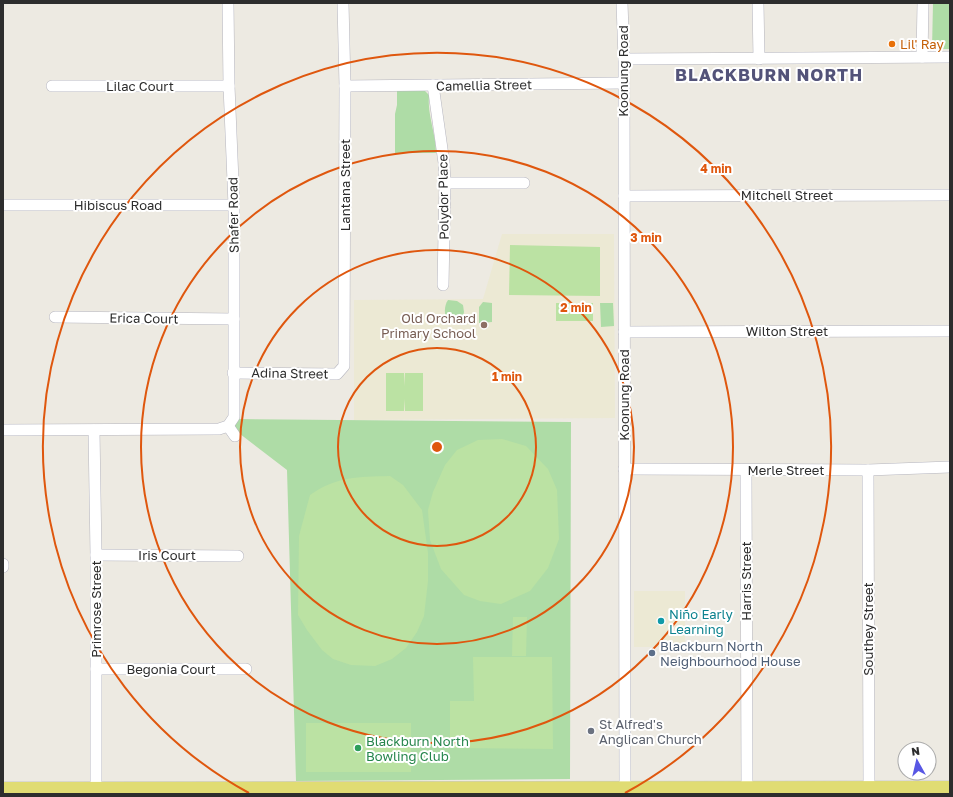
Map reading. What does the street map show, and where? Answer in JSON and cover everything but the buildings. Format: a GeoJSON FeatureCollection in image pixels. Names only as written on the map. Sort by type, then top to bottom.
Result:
{"type":"FeatureCollection","features":[{"type":"Feature","properties":{"kind":"main road"},"geometry":{"type":"LineString","coordinates":[[3,788],[580,791],[625,788],[869,788],[905,791],[950,788]]}},
{"type":"Feature","properties":{"kind":"street","name":"Shafer Road"},"geometry":{"type":"LineString","coordinates":[[228,3],[229,86],[234,205],[234,417],[228,426]]}},
{"type":"Feature","properties":{"kind":"street","name":"Lantana Street"},"geometry":{"type":"LineString","coordinates":[[343,3],[345,86],[344,366]]}},
{"type":"Feature","properties":{"kind":"street","name":"Koonung Road"},"geometry":{"type":"LineString","coordinates":[[622,3],[624,59],[625,788]]}},
{"type":"Feature","properties":{"kind":"street"},"geometry":{"type":"LineString","coordinates":[[758,3],[759,59]]}},
{"type":"Feature","properties":{"kind":"street"},"geometry":{"type":"LineString","coordinates":[[922,57],[923,3]]}},
{"type":"Feature","properties":{"kind":"street"},"geometry":{"type":"LineString","coordinates":[[624,59],[950,57]]}},
{"type":"Feature","properties":{"kind":"street","name":"Camellia Street"},"geometry":{"type":"LineString","coordinates":[[345,86],[624,83]]}},
{"type":"Feature","properties":{"kind":"street","name":"Polydor Place"},"geometry":{"type":"LineString","coordinates":[[434,85],[444,163],[445,183],[443,285]]}},
{"type":"Feature","properties":{"kind":"street","name":"Lilac Court"},"geometry":{"type":"LineString","coordinates":[[52,86],[229,86]]}},
{"type":"Feature","properties":{"kind":"street"},"geometry":{"type":"LineString","coordinates":[[445,183],[524,183]]}},
{"type":"Feature","properties":{"kind":"street","name":"Mitchell Street"},"geometry":{"type":"LineString","coordinates":[[624,196],[950,195]]}},
{"type":"Feature","properties":{"kind":"street","name":"Hibiscus Road"},"geometry":{"type":"LineString","coordinates":[[3,205],[234,205]]}},
{"type":"Feature","properties":{"kind":"street","name":"Erica Court"},"geometry":{"type":"LineString","coordinates":[[55,317],[234,319]]}},
{"type":"Feature","properties":{"kind":"street","name":"Wilton Street"},"geometry":{"type":"LineString","coordinates":[[624,332],[950,331]]}},
{"type":"Feature","properties":{"kind":"street","name":"Adina Street"},"geometry":{"type":"LineString","coordinates":[[233,373],[337,374],[344,366]]}},
{"type":"Feature","properties":{"kind":"street"},"geometry":{"type":"LineString","coordinates":[[3,430],[219,429],[228,426],[235,436]]}},
{"type":"Feature","properties":{"kind":"street","name":"Primrose Street"},"geometry":{"type":"LineString","coordinates":[[94,430],[96,555],[96,788]]}},
{"type":"Feature","properties":{"kind":"street","name":"Merle Street"},"geometry":{"type":"LineString","coordinates":[[624,469],[868,470],[950,467]]}},
{"type":"Feature","properties":{"kind":"street","name":"Harris Street"},"geometry":{"type":"LineString","coordinates":[[746,470],[747,788]]}},
{"type":"Feature","properties":{"kind":"street","name":"Southey Street"},"geometry":{"type":"LineString","coordinates":[[868,470],[869,788]]}},
{"type":"Feature","properties":{"kind":"street","name":"Iris Court"},"geometry":{"type":"LineString","coordinates":[[96,555],[238,556]]}},
{"type":"Feature","properties":{"kind":"street","name":"Begonia Court"},"geometry":{"type":"LineString","coordinates":[[96,669],[246,669]]}},
{"type":"Feature","properties":{"kind":"shaded area","name":"Old Orchard Primary School"},"geometry":{"type":"Polygon","coordinates":[[[502,234],[614,234],[615,418],[354,420],[354,300],[483,299],[502,234]]]}},
{"type":"Feature","properties":{"kind":"shaded area"},"geometry":{"type":"Polygon","coordinates":[[[634,591],[685,591],[685,647],[634,647],[634,591]]]}},
{"type":"Feature","properties":{"kind":"green space"},"geometry":{"type":"Polygon","coordinates":[[[933,3],[950,3],[950,49],[932,49],[933,3]]]}},
{"type":"Feature","properties":{"kind":"green space"},"geometry":{"type":"Polygon","coordinates":[[[397,91],[425,91],[429,95],[429,110],[435,138],[436,153],[395,153],[395,114],[397,105],[397,91]]]}},
{"type":"Feature","properties":{"kind":"green space"},"geometry":{"type":"Polygon","coordinates":[[[510,245],[600,247],[600,296],[509,295],[510,245]]]}},
{"type":"Feature","properties":{"kind":"green space"},"geometry":{"type":"Polygon","coordinates":[[[448,300],[457,301],[463,305],[464,312],[462,321],[454,322],[447,320],[445,310],[448,300]]]}},
{"type":"Feature","properties":{"kind":"green space"},"geometry":{"type":"Polygon","coordinates":[[[483,302],[492,303],[492,322],[479,323],[479,307],[483,302]]]}},
{"type":"Feature","properties":{"kind":"green space"},"geometry":{"type":"Polygon","coordinates":[[[556,303],[593,303],[593,321],[556,321],[556,303]]]}},
{"type":"Feature","properties":{"kind":"green space"},"geometry":{"type":"Polygon","coordinates":[[[600,303],[613,303],[614,326],[601,327],[600,303]]]}},
{"type":"Feature","properties":{"kind":"green space"},"geometry":{"type":"Polygon","coordinates":[[[386,373],[404,373],[404,386],[405,373],[423,373],[423,411],[405,411],[404,399],[404,411],[386,411],[386,373]]]}},
{"type":"Feature","properties":{"kind":"green space"},"geometry":{"type":"Polygon","coordinates":[[[237,419],[571,422],[570,779],[296,781],[287,470],[231,427],[237,419]]]}},
{"type":"Feature","properties":{"kind":"green space"},"geometry":{"type":"Polygon","coordinates":[[[502,439],[526,446],[548,469],[557,490],[559,539],[548,568],[530,591],[501,604],[480,601],[464,595],[441,569],[430,540],[428,510],[433,492],[445,465],[457,450],[478,440],[502,439]]]}},
{"type":"Feature","properties":{"kind":"green space"},"geometry":{"type":"Polygon","coordinates":[[[390,476],[403,485],[422,510],[428,553],[428,581],[424,616],[417,632],[406,648],[392,659],[375,666],[351,665],[333,659],[322,650],[298,615],[299,536],[310,495],[329,484],[339,481],[358,477],[390,476]]]}},
{"type":"Feature","properties":{"kind":"green space"},"geometry":{"type":"Polygon","coordinates":[[[513,617],[527,617],[526,656],[512,656],[513,617]]]}},
{"type":"Feature","properties":{"kind":"green space"},"geometry":{"type":"Polygon","coordinates":[[[473,657],[552,657],[553,749],[450,748],[450,701],[474,701],[473,657]]]}},
{"type":"Feature","properties":{"kind":"green space","name":"Blackburn North Bowling Club"},"geometry":{"type":"Polygon","coordinates":[[[306,723],[411,723],[411,772],[306,772],[306,723]]]}},
{"type":"Feature","properties":{"kind":"place","name":"Lil' Ray"},"geometry":{"type":"Point","coordinates":[892,44]}},
{"type":"Feature","properties":{"kind":"place","name":"Old Orchard Primary School"},"geometry":{"type":"Point","coordinates":[484,325]}},
{"type":"Feature","properties":{"kind":"place","name":"Niño Early Learning"},"geometry":{"type":"Point","coordinates":[661,621]}},
{"type":"Feature","properties":{"kind":"place","name":"Blackburn North Neighbourhood House"},"geometry":{"type":"Point","coordinates":[652,653]}},
{"type":"Feature","properties":{"kind":"place","name":"St Alfred's Anglican Church"},"geometry":{"type":"Point","coordinates":[591,731]}},
{"type":"Feature","properties":{"kind":"place","name":"Blackburn North Bowling Club"},"geometry":{"type":"Point","coordinates":[358,748]}},
{"type":"Feature","properties":{"kind":"district","name":"BLACKBURN NORTH"},"geometry":{"type":"Point","coordinates":[769,75]}}]}
